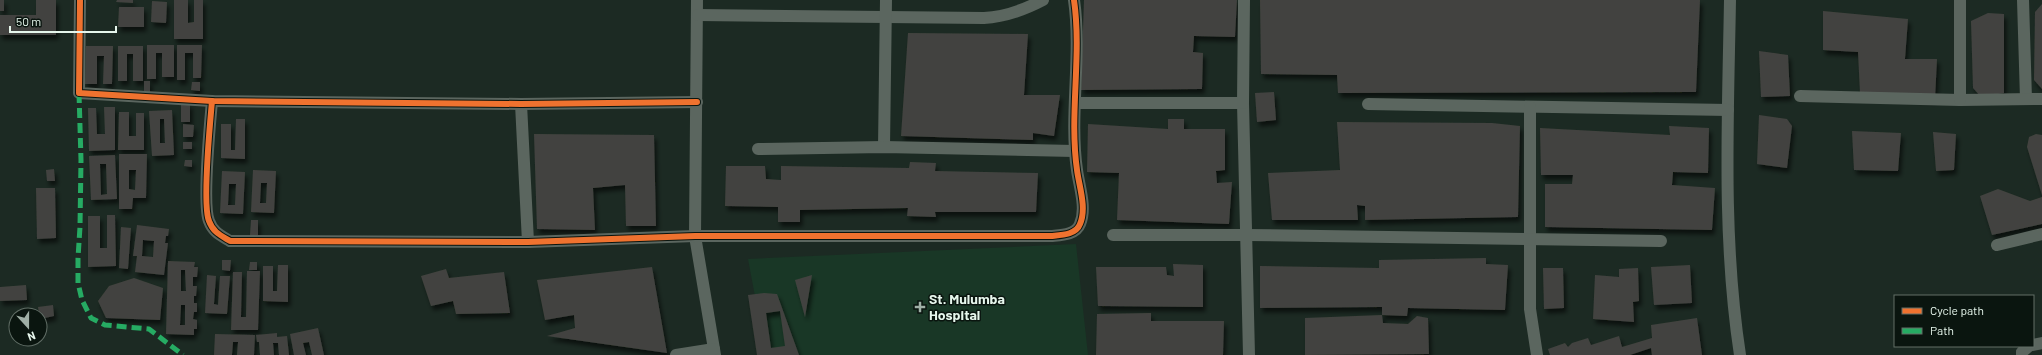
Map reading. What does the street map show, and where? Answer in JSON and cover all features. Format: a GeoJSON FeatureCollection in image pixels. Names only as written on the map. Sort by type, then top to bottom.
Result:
{"type":"FeatureCollection","features":[{"type":"Feature","properties":{"kind":"street"},"geometry":{"type":"LineString","coordinates":[[80,0],[79,92],[212,101],[521,104],[697,102]]}},
{"type":"Feature","properties":{"kind":"street"},"geometry":{"type":"LineString","coordinates":[[676,355],[715,352],[695,236],[697,0]]}},
{"type":"Feature","properties":{"kind":"street"},"geometry":{"type":"LineString","coordinates":[[884,147],[886,0]]}},
{"type":"Feature","properties":{"kind":"street"},"geometry":{"type":"LineString","coordinates":[[698,14],[1002,17],[1043,0]]}},
{"type":"Feature","properties":{"kind":"street"},"geometry":{"type":"LineString","coordinates":[[212,101],[206,200],[208,219],[216,233],[230,241],[528,242],[695,236],[1051,236],[1068,234],[1075,231],[1080,224],[1083,209],[1074,151],[1076,104],[1074,0]]}},
{"type":"Feature","properties":{"kind":"street"},"geometry":{"type":"LineString","coordinates":[[1244,0],[1243,103],[1249,355]]}},
{"type":"Feature","properties":{"kind":"street"},"geometry":{"type":"LineString","coordinates":[[1730,0],[1727,209],[1732,305],[1740,355]]}},
{"type":"Feature","properties":{"kind":"street"},"geometry":{"type":"LineString","coordinates":[[1960,0],[1960,100]]}},
{"type":"Feature","properties":{"kind":"street"},"geometry":{"type":"LineString","coordinates":[[2023,0],[2026,100]]}},
{"type":"Feature","properties":{"kind":"street"},"geometry":{"type":"LineString","coordinates":[[1800,96],[1960,100],[2042,99]]}},
{"type":"Feature","properties":{"kind":"street"},"geometry":{"type":"LineString","coordinates":[[1076,104],[1243,103]]}},
{"type":"Feature","properties":{"kind":"street"},"geometry":{"type":"LineString","coordinates":[[521,104],[528,242]]}},
{"type":"Feature","properties":{"kind":"street"},"geometry":{"type":"LineString","coordinates":[[1368,104],[1728,110]]}},
{"type":"Feature","properties":{"kind":"street"},"geometry":{"type":"LineString","coordinates":[[1530,106],[1530,309],[1537,355]]}},
{"type":"Feature","properties":{"kind":"street"},"geometry":{"type":"LineString","coordinates":[[758,149],[884,147],[1074,151]]}},
{"type":"Feature","properties":{"kind":"street"},"geometry":{"type":"LineString","coordinates":[[1997,245],[2042,234]]}},
{"type":"Feature","properties":{"kind":"street"},"geometry":{"type":"LineString","coordinates":[[1113,235],[1247,235],[1661,241]]}},
{"type":"Feature","properties":{"kind":"street"},"geometry":{"type":"LineString","coordinates":[[2022,355],[2022,352],[2028,347]]}},
{"type":"Feature","properties":{"kind":"shaded area","name":"St. Mulumba Hospital"},"geometry":{"type":"Polygon","coordinates":[[[1076,244],[1088,355],[766,355],[748,259],[1076,244]]]}},
{"type":"Feature","properties":{"kind":"building"},"geometry":{"type":"Polygon","coordinates":[[[0,0],[4,0],[4,11],[0,11],[0,0]]]}},
{"type":"Feature","properties":{"kind":"building"},"geometry":{"type":"Polygon","coordinates":[[[36,0],[56,0],[56,35],[0,35],[0,15],[36,15],[36,0]]]}},
{"type":"Feature","properties":{"kind":"building"},"geometry":{"type":"Polygon","coordinates":[[[117,0],[133,0],[133,3],[116,2],[117,0]]]}},
{"type":"Feature","properties":{"kind":"building"},"geometry":{"type":"Polygon","coordinates":[[[174,0],[188,0],[188,23],[194,22],[194,0],[203,0],[203,39],[174,39],[174,0]]]}},
{"type":"Feature","properties":{"kind":"building"},"geometry":{"type":"Polygon","coordinates":[[[1084,0],[1237,0],[1235,37],[1194,36],[1193,52],[1203,53],[1202,89],[1081,90],[1084,0]]]}},
{"type":"Feature","properties":{"kind":"building"},"geometry":{"type":"Polygon","coordinates":[[[1260,0],[1700,0],[1696,92],[1338,93],[1337,75],[1261,74],[1260,0]]]}},
{"type":"Feature","properties":{"kind":"building"},"geometry":{"type":"Polygon","coordinates":[[[152,1],[167,2],[166,23],[151,22],[152,1]]]}},
{"type":"Feature","properties":{"kind":"building"},"geometry":{"type":"Polygon","coordinates":[[[2042,4],[2042,89],[2034,80],[2035,12],[2042,4]]]}},
{"type":"Feature","properties":{"kind":"building"},"geometry":{"type":"Polygon","coordinates":[[[119,7],[144,7],[144,27],[118,27],[119,7]]]}},
{"type":"Feature","properties":{"kind":"building"},"geometry":{"type":"Polygon","coordinates":[[[1823,11],[1908,19],[1905,59],[1937,59],[1935,99],[1860,93],[1858,52],[1823,50],[1823,11]]]}},
{"type":"Feature","properties":{"kind":"building"},"geometry":{"type":"Polygon","coordinates":[[[1988,13],[2004,14],[2004,93],[1981,97],[1973,88],[1971,21],[1988,13]]]}},
{"type":"Feature","properties":{"kind":"building"},"geometry":{"type":"Polygon","coordinates":[[[908,33],[1028,34],[1024,95],[1060,95],[1054,136],[1033,133],[1033,140],[901,136],[908,33]]]}},
{"type":"Feature","properties":{"kind":"building"},"geometry":{"type":"Polygon","coordinates":[[[147,45],[174,45],[174,77],[162,77],[162,53],[156,53],[156,79],[147,79],[147,45]]]}},
{"type":"Feature","properties":{"kind":"building"},"geometry":{"type":"Polygon","coordinates":[[[177,45],[202,45],[201,78],[193,78],[193,53],[185,53],[185,80],[177,80],[177,45]]]}},
{"type":"Feature","properties":{"kind":"building"},"geometry":{"type":"Polygon","coordinates":[[[86,46],[113,46],[112,84],[103,84],[104,56],[97,56],[97,84],[85,84],[86,46]]]}},
{"type":"Feature","properties":{"kind":"building"},"geometry":{"type":"Polygon","coordinates":[[[118,46],[143,46],[143,81],[133,81],[133,54],[127,54],[127,81],[118,81],[118,46]]]}},
{"type":"Feature","properties":{"kind":"building"},"geometry":{"type":"Polygon","coordinates":[[[1759,51],[1788,55],[1790,96],[1761,97],[1759,51]]]}},
{"type":"Feature","properties":{"kind":"building"},"geometry":{"type":"Polygon","coordinates":[[[144,81],[150,81],[150,92],[144,91],[144,81]]]}},
{"type":"Feature","properties":{"kind":"building"},"geometry":{"type":"Polygon","coordinates":[[[192,82],[200,82],[200,91],[191,90],[192,82]]]}},
{"type":"Feature","properties":{"kind":"building"},"geometry":{"type":"Polygon","coordinates":[[[1274,92],[1276,120],[1257,122],[1255,93],[1274,92]]]}},
{"type":"Feature","properties":{"kind":"building"},"geometry":{"type":"Polygon","coordinates":[[[181,104],[190,104],[190,122],[181,122],[181,104]]]}},
{"type":"Feature","properties":{"kind":"building"},"geometry":{"type":"Polygon","coordinates":[[[104,107],[115,107],[115,150],[89,151],[88,108],[96,108],[97,134],[105,134],[104,107]]]}},
{"type":"Feature","properties":{"kind":"building"},"geometry":{"type":"Polygon","coordinates":[[[172,110],[174,155],[152,156],[149,111],[172,110]],[[160,119],[160,143],[165,143],[164,119],[160,119]]]}},
{"type":"Feature","properties":{"kind":"building"},"geometry":{"type":"Polygon","coordinates":[[[119,112],[129,112],[129,136],[136,136],[136,113],[144,113],[144,150],[118,150],[119,112]]]}},
{"type":"Feature","properties":{"kind":"building"},"geometry":{"type":"Polygon","coordinates":[[[1759,115],[1787,119],[1792,126],[1787,168],[1757,164],[1759,115]]]}},
{"type":"Feature","properties":{"kind":"building"},"geometry":{"type":"Polygon","coordinates":[[[236,119],[245,119],[245,159],[221,158],[221,124],[231,124],[231,150],[235,150],[236,119]]]}},
{"type":"Feature","properties":{"kind":"building"},"geometry":{"type":"Polygon","coordinates":[[[1168,119],[1184,119],[1184,129],[1225,129],[1225,170],[1216,171],[1217,183],[1232,182],[1229,224],[1117,220],[1119,173],[1087,172],[1088,124],[1168,129],[1168,119]]]}},
{"type":"Feature","properties":{"kind":"building"},"geometry":{"type":"Polygon","coordinates":[[[1337,122],[1492,123],[1520,126],[1518,217],[1365,220],[1365,206],[1357,205],[1358,220],[1272,220],[1268,173],[1340,170],[1337,122]]]}},
{"type":"Feature","properties":{"kind":"building"},"geometry":{"type":"Polygon","coordinates":[[[183,124],[194,125],[193,137],[183,137],[183,124]]]}},
{"type":"Feature","properties":{"kind":"building"},"geometry":{"type":"Polygon","coordinates":[[[1669,126],[1709,128],[1708,173],[1673,172],[1672,185],[1715,188],[1712,230],[1545,227],[1545,184],[1572,184],[1573,175],[1541,175],[1540,128],[1670,135],[1669,126]]]}},
{"type":"Feature","properties":{"kind":"building"},"geometry":{"type":"Polygon","coordinates":[[[1852,131],[1901,133],[1898,171],[1854,170],[1852,131]]]}},
{"type":"Feature","properties":{"kind":"building"},"geometry":{"type":"Polygon","coordinates":[[[1933,132],[1956,134],[1954,170],[1936,171],[1933,132]]]}},
{"type":"Feature","properties":{"kind":"building"},"geometry":{"type":"Polygon","coordinates":[[[534,134],[654,135],[656,226],[626,226],[625,185],[593,188],[595,230],[537,229],[534,134]]]}},
{"type":"Feature","properties":{"kind":"building"},"geometry":{"type":"Polygon","coordinates":[[[2036,134],[2042,135],[2042,195],[2027,147],[2029,137],[2036,134]]]}},
{"type":"Feature","properties":{"kind":"building"},"geometry":{"type":"Polygon","coordinates":[[[183,142],[192,142],[192,149],[183,149],[183,142]]]}},
{"type":"Feature","properties":{"kind":"building"},"geometry":{"type":"Polygon","coordinates":[[[119,154],[147,154],[146,198],[133,198],[132,209],[119,209],[119,154]],[[129,170],[129,189],[135,190],[136,170],[129,170]]]}},
{"type":"Feature","properties":{"kind":"building"},"geometry":{"type":"Polygon","coordinates":[[[115,155],[117,199],[91,200],[89,156],[115,155]],[[100,164],[101,195],[107,194],[106,164],[100,164]]]}},
{"type":"Feature","properties":{"kind":"building"},"geometry":{"type":"Polygon","coordinates":[[[185,160],[192,160],[192,167],[184,166],[185,160]]]}},
{"type":"Feature","properties":{"kind":"building"},"geometry":{"type":"Polygon","coordinates":[[[910,162],[936,163],[935,171],[1038,173],[1036,212],[935,212],[936,217],[907,216],[908,208],[800,210],[800,222],[778,222],[778,207],[725,206],[726,166],[765,166],[766,179],[781,180],[781,166],[909,168],[910,162]]]}},
{"type":"Feature","properties":{"kind":"building"},"geometry":{"type":"Polygon","coordinates":[[[54,169],[55,181],[47,181],[46,170],[54,169]]]}},
{"type":"Feature","properties":{"kind":"building"},"geometry":{"type":"Polygon","coordinates":[[[253,170],[276,171],[274,213],[251,212],[253,170]],[[261,183],[260,203],[266,203],[267,183],[261,183]]]}},
{"type":"Feature","properties":{"kind":"building"},"geometry":{"type":"Polygon","coordinates":[[[222,171],[245,172],[243,214],[220,213],[222,171]],[[229,184],[228,205],[235,205],[236,184],[229,184]]]}},
{"type":"Feature","properties":{"kind":"building"},"geometry":{"type":"Polygon","coordinates":[[[36,188],[55,188],[56,238],[37,239],[36,188]]]}},
{"type":"Feature","properties":{"kind":"building"},"geometry":{"type":"Polygon","coordinates":[[[1998,189],[2030,201],[2042,197],[2042,224],[1992,235],[1980,196],[1998,189]]]}},
{"type":"Feature","properties":{"kind":"building"},"geometry":{"type":"Polygon","coordinates":[[[107,215],[115,215],[116,266],[88,267],[88,216],[100,216],[100,248],[107,248],[107,215]]]}},
{"type":"Feature","properties":{"kind":"building"},"geometry":{"type":"Polygon","coordinates":[[[251,220],[258,220],[258,235],[250,235],[251,220]]]}},
{"type":"Feature","properties":{"kind":"building"},"geometry":{"type":"Polygon","coordinates":[[[137,225],[169,229],[165,243],[168,243],[164,275],[135,272],[137,256],[133,256],[137,225]],[[143,240],[142,256],[153,257],[154,241],[143,240]]]}},
{"type":"Feature","properties":{"kind":"building"},"geometry":{"type":"Polygon","coordinates":[[[121,227],[131,228],[128,269],[119,268],[121,227]]]}},
{"type":"Feature","properties":{"kind":"building"},"geometry":{"type":"Polygon","coordinates":[[[1486,258],[1486,264],[1508,265],[1505,310],[1408,308],[1407,316],[1382,315],[1382,307],[1260,308],[1260,266],[1379,268],[1379,260],[1486,258]]]}},
{"type":"Feature","properties":{"kind":"building"},"geometry":{"type":"Polygon","coordinates":[[[222,260],[231,260],[230,271],[222,270],[222,260]]]}},
{"type":"Feature","properties":{"kind":"building"},"geometry":{"type":"Polygon","coordinates":[[[168,261],[195,262],[194,267],[198,267],[197,277],[193,277],[193,286],[197,286],[196,296],[194,296],[194,303],[197,303],[197,312],[194,312],[193,319],[197,320],[197,329],[194,329],[194,335],[166,334],[168,261]],[[181,270],[181,291],[186,291],[185,270],[181,270]],[[181,305],[180,325],[185,325],[185,305],[181,305]]]}},
{"type":"Feature","properties":{"kind":"building"},"geometry":{"type":"Polygon","coordinates":[[[250,262],[257,262],[257,270],[249,270],[250,262]]]}},
{"type":"Feature","properties":{"kind":"building"},"geometry":{"type":"Polygon","coordinates":[[[1173,264],[1203,265],[1203,307],[1098,306],[1096,267],[1166,267],[1167,275],[1174,276],[1173,264]]]}},
{"type":"Feature","properties":{"kind":"building"},"geometry":{"type":"Polygon","coordinates":[[[278,265],[288,265],[288,302],[263,301],[263,266],[273,266],[273,291],[277,291],[278,265]]]}},
{"type":"Feature","properties":{"kind":"building"},"geometry":{"type":"Polygon","coordinates":[[[1690,265],[1692,303],[1654,305],[1651,267],[1690,265]]]}},
{"type":"Feature","properties":{"kind":"building"},"geometry":{"type":"Polygon","coordinates":[[[652,267],[667,353],[547,336],[575,328],[574,315],[545,320],[537,280],[652,267]]]}},
{"type":"Feature","properties":{"kind":"building"},"geometry":{"type":"Polygon","coordinates":[[[1543,268],[1563,268],[1564,308],[1544,309],[1543,268]]]}},
{"type":"Feature","properties":{"kind":"building"},"geometry":{"type":"Polygon","coordinates":[[[1638,268],[1639,301],[1633,302],[1634,322],[1593,319],[1595,275],[1619,277],[1619,269],[1638,268]]]}},
{"type":"Feature","properties":{"kind":"building"},"geometry":{"type":"Polygon","coordinates":[[[446,269],[449,278],[504,272],[510,313],[456,314],[453,301],[431,306],[421,276],[446,269]]]}},
{"type":"Feature","properties":{"kind":"building"},"geometry":{"type":"Polygon","coordinates":[[[247,271],[260,271],[258,330],[231,330],[233,272],[242,272],[241,317],[246,317],[247,271]]]}},
{"type":"Feature","properties":{"kind":"building"},"geometry":{"type":"Polygon","coordinates":[[[207,275],[216,276],[214,304],[218,305],[220,276],[230,276],[227,314],[205,313],[207,275]]]}},
{"type":"Feature","properties":{"kind":"building"},"geometry":{"type":"Polygon","coordinates":[[[812,275],[805,317],[795,280],[812,275]]]}},
{"type":"Feature","properties":{"kind":"building"},"geometry":{"type":"Polygon","coordinates":[[[134,278],[163,288],[160,320],[106,318],[98,301],[109,286],[134,278]]]}},
{"type":"Feature","properties":{"kind":"building"},"geometry":{"type":"Polygon","coordinates":[[[26,285],[27,300],[0,301],[0,287],[26,285]]]}},
{"type":"Feature","properties":{"kind":"building"},"geometry":{"type":"Polygon","coordinates":[[[764,293],[777,294],[799,355],[757,355],[748,295],[764,293]],[[780,311],[766,313],[771,348],[785,346],[780,311]]]}},
{"type":"Feature","properties":{"kind":"building"},"geometry":{"type":"Polygon","coordinates":[[[53,305],[54,316],[48,317],[48,307],[38,307],[53,305]]]}},
{"type":"Feature","properties":{"kind":"building"},"geometry":{"type":"Polygon","coordinates":[[[1151,313],[1151,321],[1224,321],[1223,355],[1096,355],[1097,314],[1151,313]]]}},
{"type":"Feature","properties":{"kind":"building"},"geometry":{"type":"Polygon","coordinates":[[[1382,315],[1383,323],[1408,324],[1417,316],[1428,318],[1429,354],[1305,355],[1305,318],[1382,315]]]}},
{"type":"Feature","properties":{"kind":"building"},"geometry":{"type":"Polygon","coordinates":[[[1697,318],[1702,355],[1652,355],[1651,348],[1630,355],[1550,355],[1548,349],[1565,343],[1568,347],[1572,343],[1588,338],[1591,345],[1619,336],[1622,347],[1652,338],[1651,325],[1697,318]]]}},
{"type":"Feature","properties":{"kind":"building"},"geometry":{"type":"Polygon","coordinates":[[[318,328],[324,355],[312,355],[309,342],[303,343],[306,355],[294,355],[290,334],[318,328]]]}},
{"type":"Feature","properties":{"kind":"building"},"geometry":{"type":"Polygon","coordinates":[[[277,333],[277,337],[287,336],[289,355],[279,355],[278,343],[273,343],[274,355],[260,355],[259,342],[257,342],[256,335],[277,333]]]}},
{"type":"Feature","properties":{"kind":"building"},"geometry":{"type":"Polygon","coordinates":[[[215,334],[255,335],[254,355],[237,355],[238,342],[233,342],[232,355],[214,355],[215,334]]]}},
{"type":"Feature","properties":{"kind":"marked path"},"geometry":{"type":"LineString","coordinates":[[79,93],[81,160],[78,283],[82,300],[91,318],[105,325],[149,329],[183,355]]}},
{"type":"Feature","properties":{"kind":"cycle path"},"geometry":{"type":"LineString","coordinates":[[80,0],[79,93],[212,101],[521,104],[697,102]]}},
{"type":"Feature","properties":{"kind":"cycle path"},"geometry":{"type":"LineString","coordinates":[[212,101],[206,182],[207,212],[209,221],[213,228],[217,233],[230,241],[528,242],[695,236],[1051,236],[1068,234],[1078,228],[1083,211],[1077,170],[1074,128],[1077,42],[1074,0]]}},
{"type":"Feature","properties":{"kind":"place","name":"St. Mulumba Hospital"},"geometry":{"type":"Point","coordinates":[920,307]}}]}
